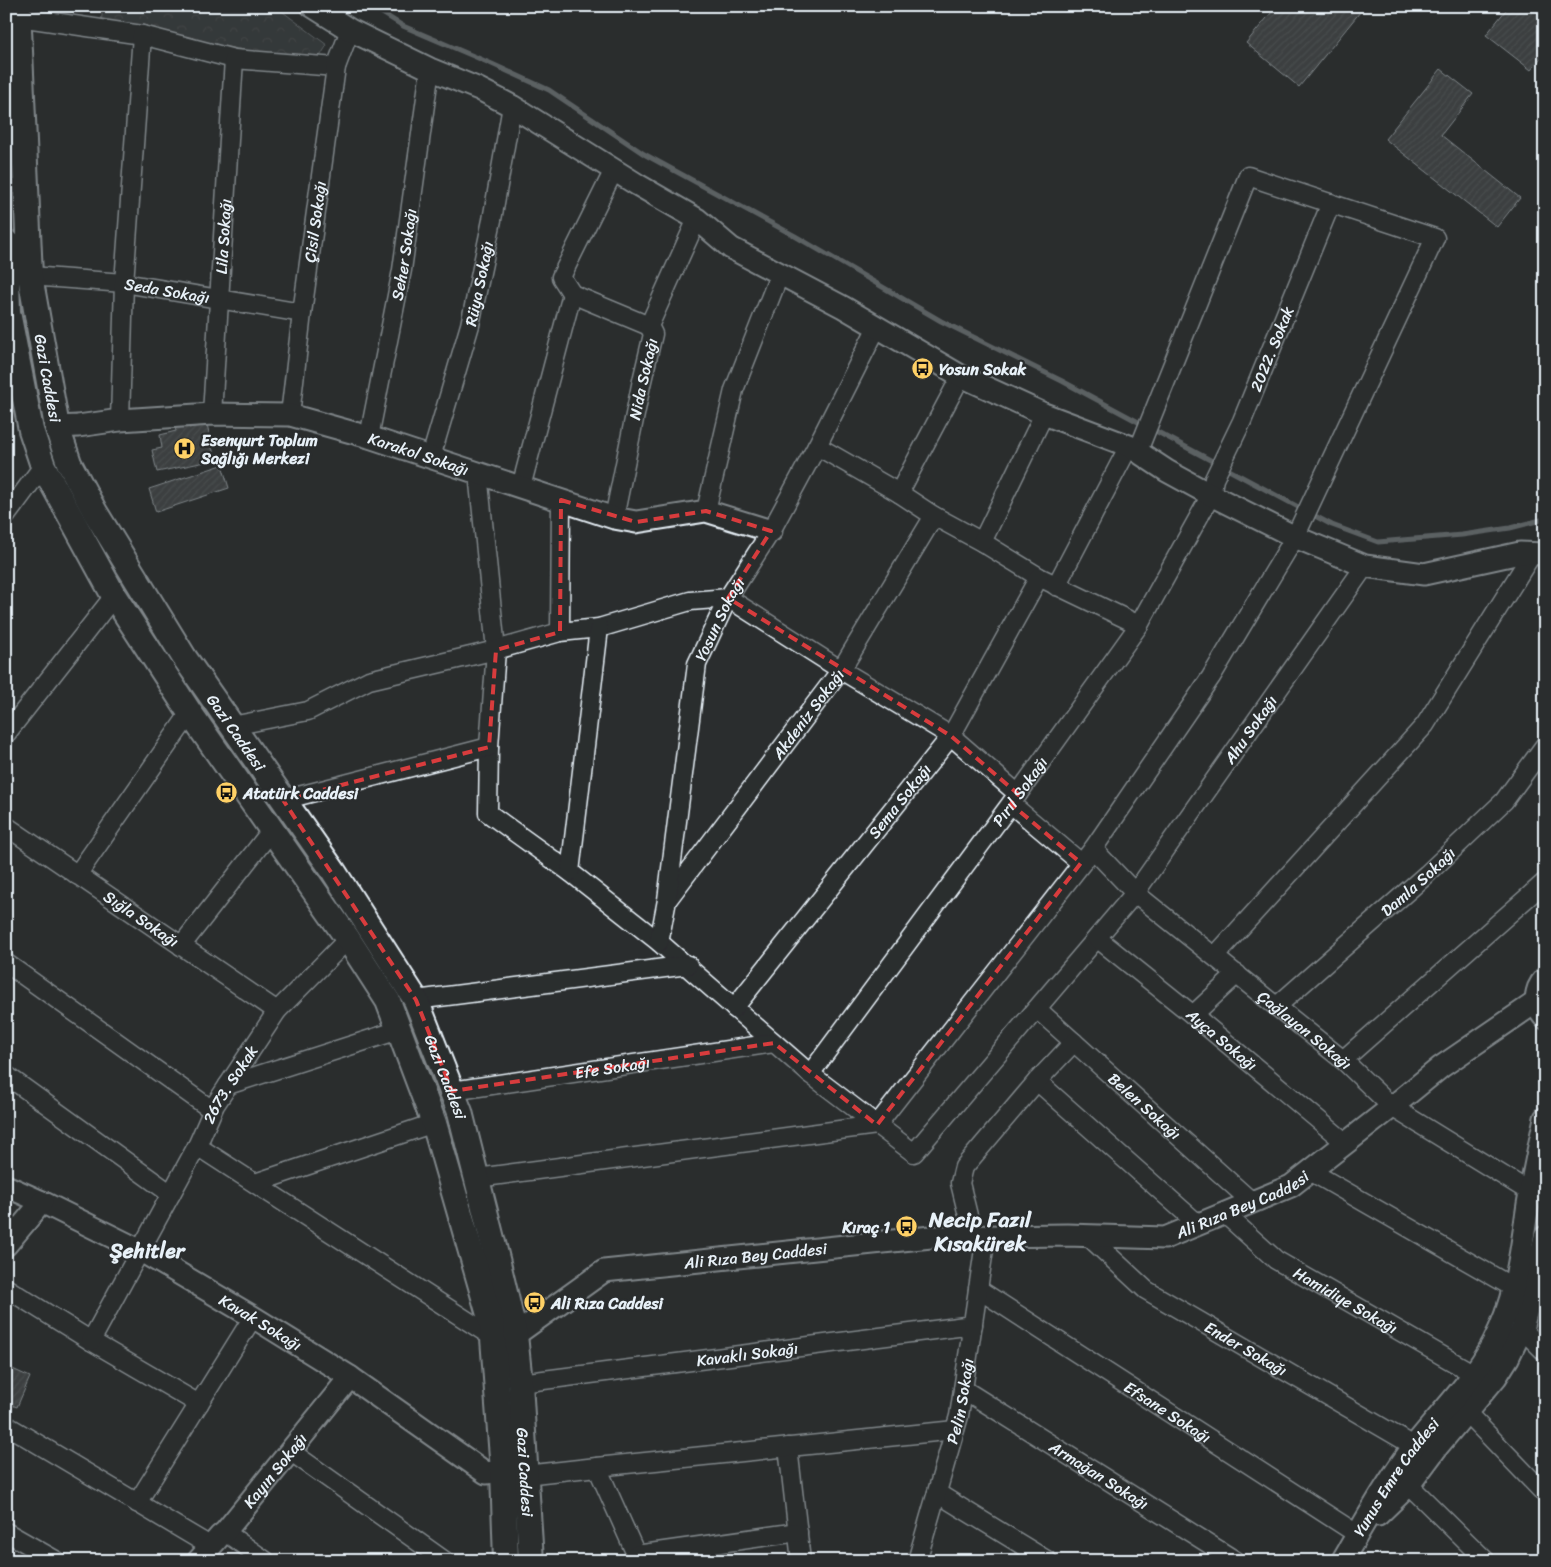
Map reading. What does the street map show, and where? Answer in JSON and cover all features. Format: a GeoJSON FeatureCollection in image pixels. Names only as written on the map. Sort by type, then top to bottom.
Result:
{"type":"FeatureCollection","features":[{"type":"Feature","properties":{"kind":"main road","name":"Gazi Caddesi"},"geometry":{"type":"LineString","coordinates":[[19,12],[30,276],[57,427],[69,463],[95,512],[184,656],[334,872],[416,1000],[460,1112],[498,1263],[514,1473],[531,1561]]}},
{"type":"Feature","properties":{"kind":"main road","name":"Gazi Caddesi"},"geometry":{"type":"LineString","coordinates":[[6,242],[7,312],[31,430],[43,466],[114,596],[190,713],[348,939],[388,1001],[399,1030],[434,1123],[492,1325],[504,1337],[520,1383],[506,1561]]}},
{"type":"Feature","properties":{"kind":"street"},"geometry":{"type":"LineString","coordinates":[[312,6],[350,30],[512,106],[697,219],[732,248],[843,307],[961,376],[1044,414],[1137,446],[1167,471],[1212,487],[1297,533],[1365,566],[1424,574],[1520,554],[1538,554]]}},
{"type":"Feature","properties":{"kind":"street"},"geometry":{"type":"LineString","coordinates":[[19,12],[142,35],[234,59],[336,67]]}},
{"type":"Feature","properties":{"kind":"street","name":"Çisil Sokağı"},"geometry":{"type":"LineString","coordinates":[[290,415],[336,67],[350,30]]}},
{"type":"Feature","properties":{"kind":"street"},"geometry":{"type":"LineString","coordinates":[[120,420],[124,284],[142,35]]}},
{"type":"Feature","properties":{"kind":"street","name":"Lila Sokağı"},"geometry":{"type":"LineString","coordinates":[[212,414],[234,59]]}},
{"type":"Feature","properties":{"kind":"street","name":"Seher Sokağı"},"geometry":{"type":"LineString","coordinates":[[369,437],[402,270],[430,69]]}},
{"type":"Feature","properties":{"kind":"street","name":"Rüya Sokağı"},"geometry":{"type":"LineString","coordinates":[[431,457],[470,325],[492,220],[512,106]]}},
{"type":"Feature","properties":{"kind":"street"},"geometry":{"type":"LineString","coordinates":[[614,170],[561,277],[572,294],[648,326]]}},
{"type":"Feature","properties":{"kind":"street"},"geometry":{"type":"LineString","coordinates":[[477,1178],[877,1125],[1093,849],[1211,677],[1297,533],[1434,238],[1248,176],[1155,412],[1056,586]]}},
{"type":"Feature","properties":{"kind":"street","name":"2022. Sokak"},"geometry":{"type":"LineString","coordinates":[[1212,487],[1224,456],[1242,421],[1331,203]]}},
{"type":"Feature","properties":{"kind":"street","name":"Nida Sokağı"},"geometry":{"type":"LineString","coordinates":[[614,518],[640,386],[653,334],[648,326],[697,219]]}},
{"type":"Feature","properties":{"kind":"street"},"geometry":{"type":"LineString","coordinates":[[706,510],[734,390],[780,273]]}},
{"type":"Feature","properties":{"kind":"street","name":"Seda Sokağı"},"geometry":{"type":"LineString","coordinates":[[30,276],[124,284],[302,313]]}},
{"type":"Feature","properties":{"kind":"street"},"geometry":{"type":"LineString","coordinates":[[521,487],[572,294]]}},
{"type":"Feature","properties":{"kind":"street","name":"Yosun Sokağı"},"geometry":{"type":"LineString","coordinates":[[660,942],[698,664],[728,598],[771,531],[817,446],[876,327]]}},
{"type":"Feature","properties":{"kind":"street"},"geometry":{"type":"LineString","coordinates":[[899,493],[961,376]]}},
{"type":"Feature","properties":{"kind":"street","name":"Karakol Sokağı"},"geometry":{"type":"LineString","coordinates":[[57,427],[120,420],[212,414],[290,415],[369,437],[614,518],[636,522],[706,510],[771,531]]}},
{"type":"Feature","properties":{"kind":"street"},"geometry":{"type":"LineString","coordinates":[[982,542],[1044,414]]}},
{"type":"Feature","properties":{"kind":"street"},"geometry":{"type":"LineString","coordinates":[[817,446],[1039,577],[1140,625]]}},
{"type":"Feature","properties":{"kind":"street"},"geometry":{"type":"LineString","coordinates":[[6,516],[43,466]]}},
{"type":"Feature","properties":{"kind":"street"},"geometry":{"type":"LineString","coordinates":[[478,472],[496,650],[489,747],[488,813],[570,872],[660,942],[810,1074],[877,1125]]}},
{"type":"Feature","properties":{"kind":"street","name":"Pırıl Sokağı"},"geometry":{"type":"LineString","coordinates":[[810,1074],[1014,799],[1140,625],[1212,487]]}},
{"type":"Feature","properties":{"kind":"street"},"geometry":{"type":"LineString","coordinates":[[560,632],[562,500]]}},
{"type":"Feature","properties":{"kind":"street","name":"Akdeniz Sokağı"},"geometry":{"type":"LineString","coordinates":[[667,900],[842,670],[934,516]]}},
{"type":"Feature","properties":{"kind":"street"},"geometry":{"type":"LineString","coordinates":[[1215,956],[1425,725],[1538,554]]}},
{"type":"Feature","properties":{"kind":"street","name":"Ahu Sokağı"},"geometry":{"type":"LineString","coordinates":[[877,1125],[914,1153],[1135,893],[1365,566]]}},
{"type":"Feature","properties":{"kind":"street","name":"Sema Sokağı"},"geometry":{"type":"LineString","coordinates":[[734,1008],[951,736],[1039,577]]}},
{"type":"Feature","properties":{"kind":"street"},"geometry":{"type":"LineString","coordinates":[[6,734],[114,596]]}},
{"type":"Feature","properties":{"kind":"street"},"geometry":{"type":"LineString","coordinates":[[232,726],[308,711],[369,680],[496,650],[560,632],[599,628],[690,601],[728,598],[951,736],[1081,864]]}},
{"type":"Feature","properties":{"kind":"street"},"geometry":{"type":"LineString","coordinates":[[570,872],[599,628]]}},
{"type":"Feature","properties":{"kind":"street"},"geometry":{"type":"LineString","coordinates":[[77,875],[190,713]]}},
{"type":"Feature","properties":{"kind":"street","name":"Damla Sokağı"},"geometry":{"type":"LineString","coordinates":[[1278,1006],[1427,874],[1504,801],[1545,745]]}},
{"type":"Feature","properties":{"kind":"street"},"geometry":{"type":"LineString","coordinates":[[284,800],[489,747]]}},
{"type":"Feature","properties":{"kind":"street","name":"Sığla Sokağı"},"geometry":{"type":"LineString","coordinates":[[6,826],[277,1010]]}},
{"type":"Feature","properties":{"kind":"street"},"geometry":{"type":"LineString","coordinates":[[181,946],[272,831]]}},
{"type":"Feature","properties":{"kind":"street","name":"Çağlayan Sokağı"},"geometry":{"type":"LineString","coordinates":[[1093,849],[1135,893],[1343,1060],[1392,1107],[1530,1192]]}},
{"type":"Feature","properties":{"kind":"street"},"geometry":{"type":"LineString","coordinates":[[1343,1060],[1545,882]]}},
{"type":"Feature","properties":{"kind":"street","name":"Ayça Sokağı"},"geometry":{"type":"LineString","coordinates":[[1097,938],[1193,1015],[1346,1143]]}},
{"type":"Feature","properties":{"kind":"street","name":"2673. Sokak"},"geometry":{"type":"LineString","coordinates":[[91,1341],[197,1146],[212,1110],[277,1010],[348,939]]}},
{"type":"Feature","properties":{"kind":"street"},"geometry":{"type":"LineString","coordinates":[[6,963],[212,1110]]}},
{"type":"Feature","properties":{"kind":"street"},"geometry":{"type":"LineString","coordinates":[[416,1000],[688,965]]}},
{"type":"Feature","properties":{"kind":"street"},"geometry":{"type":"LineString","coordinates":[[1193,1015],[1236,974]]}},
{"type":"Feature","properties":{"kind":"street"},"geometry":{"type":"LineString","coordinates":[[1540,1010],[1537,989],[1545,978]]}},
{"type":"Feature","properties":{"kind":"street","name":"Belen Sokağı"},"geometry":{"type":"LineString","coordinates":[[1037,1009],[1252,1202]]}},
{"type":"Feature","properties":{"kind":"street","name":"Ali Rıza Bey Caddesi"},"geometry":{"type":"LineString","coordinates":[[504,1337],[604,1271],[931,1236],[1165,1238],[1291,1186],[1441,1067],[1540,1010]]}},
{"type":"Feature","properties":{"kind":"street"},"geometry":{"type":"LineString","coordinates":[[228,1085],[399,1030]]}},
{"type":"Feature","properties":{"kind":"street"},"geometry":{"type":"LineString","coordinates":[[980,1236],[960,1183],[964,1167],[1037,1080],[1074,1042]]}},
{"type":"Feature","properties":{"kind":"street","name":"Efe Sokağı"},"geometry":{"type":"LineString","coordinates":[[452,1092],[774,1043]]}},
{"type":"Feature","properties":{"kind":"street"},"geometry":{"type":"LineString","coordinates":[[6,1075],[171,1194]]}},
{"type":"Feature","properties":{"kind":"street"},"geometry":{"type":"LineString","coordinates":[[1037,1080],[1198,1224]]}},
{"type":"Feature","properties":{"kind":"street","name":"Yunus Emre Caddesi"},"geometry":{"type":"LineString","coordinates":[[1357,1534],[1414,1446],[1474,1374],[1493,1343],[1508,1309],[1514,1288],[1545,1118]]}},
{"type":"Feature","properties":{"kind":"street"},"geometry":{"type":"LineString","coordinates":[[254,1184],[434,1123]]}},
{"type":"Feature","properties":{"kind":"street"},"geometry":{"type":"LineString","coordinates":[[197,1146],[254,1184],[504,1337]]}},
{"type":"Feature","properties":{"kind":"street"},"geometry":{"type":"LineString","coordinates":[[1310,1171],[1514,1288]]}},
{"type":"Feature","properties":{"kind":"street","name":"Kavak Sokağı"},"geometry":{"type":"LineString","coordinates":[[6,1186],[141,1251],[253,1317],[350,1378],[486,1473],[514,1473]]}},
{"type":"Feature","properties":{"kind":"street"},"geometry":{"type":"LineString","coordinates":[[6,1245],[42,1202]]}},
{"type":"Feature","properties":{"kind":"street","name":"Hamidiye Sokağı"},"geometry":{"type":"LineString","coordinates":[[1225,1214],[1276,1260],[1474,1374]]}},
{"type":"Feature","properties":{"kind":"street","name":"Pelin Sokağı"},"geometry":{"type":"LineString","coordinates":[[917,1561],[955,1430],[963,1389],[978,1289],[980,1236]]}},
{"type":"Feature","properties":{"kind":"street","name":"Ender Sokağı"},"geometry":{"type":"LineString","coordinates":[[1088,1236],[1146,1290],[1414,1446]]}},
{"type":"Feature","properties":{"kind":"street","name":"Yunus Emre Caddesi"},"geometry":{"type":"LineString","coordinates":[[1357,1534],[1409,1485],[1496,1377],[1508,1358],[1522,1329],[1545,1237]]}},
{"type":"Feature","properties":{"kind":"street"},"geometry":{"type":"LineString","coordinates":[[6,1288],[91,1341],[199,1404]]}},
{"type":"Feature","properties":{"kind":"street","name":"Efsane Sokağı"},"geometry":{"type":"LineString","coordinates":[[978,1289],[1357,1534]]}},
{"type":"Feature","properties":{"kind":"street"},"geometry":{"type":"LineString","coordinates":[[137,1503],[253,1317]]}},
{"type":"Feature","properties":{"kind":"street","name":"Kavaklı Sokağı"},"geometry":{"type":"LineString","coordinates":[[520,1383],[973,1325]]}},
{"type":"Feature","properties":{"kind":"street"},"geometry":{"type":"LineString","coordinates":[[1522,1329],[1545,1352]]}},
{"type":"Feature","properties":{"kind":"street","name":"Kayın Sokağı"},"geometry":{"type":"LineString","coordinates":[[211,1546],[350,1378]]}},
{"type":"Feature","properties":{"kind":"street","name":"Armağan Sokağı"},"geometry":{"type":"LineString","coordinates":[[963,1389],[1236,1561]]}},
{"type":"Feature","properties":{"kind":"street"},"geometry":{"type":"LineString","coordinates":[[1466,1412],[1545,1494]]}},
{"type":"Feature","properties":{"kind":"street"},"geometry":{"type":"LineString","coordinates":[[6,1425],[211,1546],[266,1561]]}},
{"type":"Feature","properties":{"kind":"street"},"geometry":{"type":"LineString","coordinates":[[514,1473],[597,1467],[955,1430]]}},
{"type":"Feature","properties":{"kind":"street"},"geometry":{"type":"LineString","coordinates":[[788,1447],[801,1561]]}},
{"type":"Feature","properties":{"kind":"street"},"geometry":{"type":"LineString","coordinates":[[290,1451],[445,1561]]}},
{"type":"Feature","properties":{"kind":"street"},"geometry":{"type":"LineString","coordinates":[[597,1467],[637,1558],[798,1532]]}},
{"type":"Feature","properties":{"kind":"street"},"geometry":{"type":"LineString","coordinates":[[1409,1485],[1486,1561]]}},
{"type":"Feature","properties":{"kind":"street"},"geometry":{"type":"LineString","coordinates":[[937,1493],[1048,1561]]}},
{"type":"Feature","properties":{"kind":"street"},"geometry":{"type":"LineString","coordinates":[[6,1532],[57,1561]]}},
{"type":"Feature","properties":{"kind":"street"},"geometry":{"type":"LineString","coordinates":[[1344,1560],[1357,1534]]}},
{"type":"Feature","properties":{"kind":"highlighted area"},"geometry":{"type":"Polygon","coordinates":[[[561,500],[636,522],[706,511],[771,531],[728,598],[951,736],[1018,794],[1011,804],[1081,863],[877,1125],[774,1043],[452,1091],[416,1000],[283,800],[489,747],[496,650],[560,632],[561,500]]]}},
{"type":"Feature","properties":{"kind":"green space"},"geometry":{"type":"Polygon","coordinates":[[[103,6],[275,6],[327,45],[316,63],[101,24],[103,6]]]}},
{"type":"Feature","properties":{"kind":"building"},"geometry":{"type":"Polygon","coordinates":[[[1277,6],[1365,6],[1299,87],[1246,43],[1277,6]]]}},
{"type":"Feature","properties":{"kind":"building"},"geometry":{"type":"Polygon","coordinates":[[[1509,6],[1545,6],[1545,53],[1531,70],[1486,35],[1509,6]]]}},
{"type":"Feature","properties":{"kind":"building"},"geometry":{"type":"Polygon","coordinates":[[[1441,69],[1473,94],[1441,135],[1520,198],[1497,227],[1385,139],[1441,69]]]}},
{"type":"Feature","properties":{"kind":"building","name":"Esenyurt Toplum Sağlığı Merkezi"},"geometry":{"type":"Polygon","coordinates":[[[207,424],[215,460],[157,472],[152,450],[162,448],[160,435],[176,431],[175,427],[189,425],[189,428],[207,424]]]}},
{"type":"Feature","properties":{"kind":"building"},"geometry":{"type":"Polygon","coordinates":[[[222,465],[229,488],[156,512],[149,489],[222,465]]]}},
{"type":"Feature","properties":{"kind":"building"},"geometry":{"type":"Polygon","coordinates":[[[6,1366],[30,1377],[17,1407],[6,1403],[6,1366]]]}},
{"type":"Feature","properties":{"kind":"waterway"},"geometry":{"type":"LineString","coordinates":[[371,6],[403,26],[549,90],[644,154],[795,236],[941,321],[1062,381],[1144,425]]}},
{"type":"Feature","properties":{"kind":"waterway"},"geometry":{"type":"LineString","coordinates":[[1152,429],[1332,525],[1378,542],[1462,535],[1510,528],[1545,519]]}},
{"type":"Feature","properties":{"kind":"place","name":"Yosun Sokak"},"geometry":{"type":"Point","coordinates":[923,369]}},
{"type":"Feature","properties":{"kind":"place","name":"Esenyurt Toplum Sağlığı Merkezi"},"geometry":{"type":"Point","coordinates":[185,449]}},
{"type":"Feature","properties":{"kind":"place","name":"Atatürk Caddesi"},"geometry":{"type":"Point","coordinates":[227,793]}},
{"type":"Feature","properties":{"kind":"place","name":"Kıraç 1"},"geometry":{"type":"Point","coordinates":[906,1227]}},
{"type":"Feature","properties":{"kind":"place","name":"Ali Rıza Caddesi"},"geometry":{"type":"Point","coordinates":[535,1303]}},
{"type":"Feature","properties":{"kind":"district","name":"Necip Fazıl Kısakürek"},"geometry":{"type":"Point","coordinates":[980,1232]}},
{"type":"Feature","properties":{"kind":"district","name":"Şehitler"},"geometry":{"type":"Point","coordinates":[147,1251]}}]}
